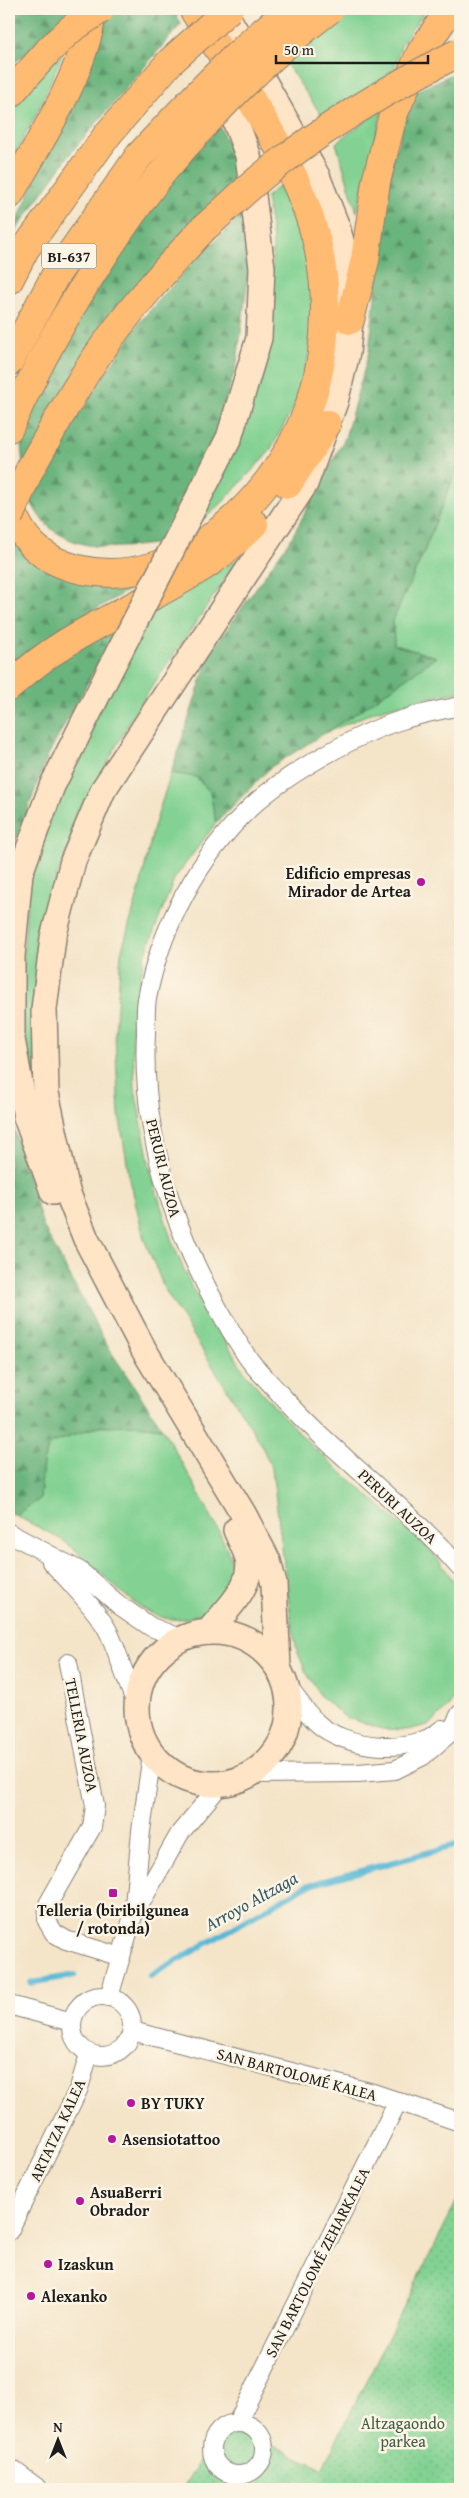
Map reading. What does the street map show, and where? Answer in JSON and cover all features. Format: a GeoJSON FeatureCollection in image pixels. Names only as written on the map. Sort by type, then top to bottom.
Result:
{"type":"FeatureCollection","features":[{"type":"Feature","properties":{"kind":"highway"},"geometry":{"type":"LineString","coordinates":[[9,195],[56,111],[72,78],[94,9]]}},
{"type":"Feature","properties":{"kind":"highway"},"geometry":{"type":"LineString","coordinates":[[9,95],[50,49],[71,30],[101,9]]}},
{"type":"Feature","properties":{"kind":"highway"},"geometry":{"type":"LineString","coordinates":[[9,503],[21,533],[31,544],[51,558],[69,566],[96,573],[138,570],[175,559],[226,526],[252,501],[272,475],[305,418],[318,372],[324,325],[325,294],[319,250],[307,211],[274,140],[193,9]]}},
{"type":"Feature","properties":{"kind":"highway","name":"BI-637"},"geometry":{"type":"LineString","coordinates":[[9,280],[25,249],[108,134],[170,62],[229,9]]}},
{"type":"Feature","properties":{"kind":"highway","name":"BI-637"},"geometry":{"type":"LineString","coordinates":[[9,362],[54,276],[139,156],[212,80],[265,29],[291,9]]}},
{"type":"Feature","properties":{"kind":"highway"},"geometry":{"type":"LineString","coordinates":[[9,428],[29,384],[76,299],[121,226],[161,174],[214,113],[260,68],[330,9]]}},
{"type":"Feature","properties":{"kind":"highway"},"geometry":{"type":"LineString","coordinates":[[350,320],[365,260],[376,182],[392,115],[421,52],[450,9]]}},
{"type":"Feature","properties":{"kind":"highway"},"geometry":{"type":"LineString","coordinates":[[9,517],[29,471],[62,411],[98,355],[169,265],[203,229],[268,172],[323,130],[372,98],[460,52]]}},
{"type":"Feature","properties":{"kind":"highway"},"geometry":{"type":"LineString","coordinates":[[9,687],[19,677],[69,640],[210,562],[237,540],[261,517],[286,486],[327,424]]}},
{"type":"Feature","properties":{"kind":"street"},"geometry":{"type":"LineString","coordinates":[[193,9],[248,156],[262,268],[259,338],[229,438],[52,786],[20,873],[12,956],[12,1039],[26,1117],[60,1212],[133,1355],[228,1512],[249,1560],[245,1582],[236,1599],[208,1632]]}},
{"type":"Feature","properties":{"kind":"street"},"geometry":{"type":"LineString","coordinates":[[223,9],[317,176],[337,227],[345,256],[350,320],[339,388],[304,484],[103,790],[73,861],[53,938],[44,1009],[46,1093],[67,1191],[86,1239],[144,1350],[244,1515],[268,1560],[274,1584],[282,1676],[290,1710],[285,1736],[272,1757],[252,1774],[238,1780],[222,1784],[202,1784],[183,1778],[166,1768],[152,1754],[138,1722],[137,1705],[141,1684],[150,1666],[164,1650],[182,1639],[208,1632],[228,1633],[248,1640],[265,1651],[282,1676],[317,1723],[344,1738],[375,1746],[404,1745],[433,1738],[460,1712]]}},
{"type":"Feature","properties":{"kind":"street","name":"PERURI AUZOA"},"geometry":{"type":"LineString","coordinates":[[460,706],[404,719],[353,740],[302,769],[252,806],[218,846],[184,895],[164,941],[147,1000],[144,1072],[155,1145],[177,1222],[206,1286],[247,1358],[305,1421],[430,1534],[460,1568]]}},
{"type":"Feature","properties":{"kind":"street"},"geometry":{"type":"LineString","coordinates":[[9,1533],[80,1571],[119,1605],[152,1627],[182,1639]]}},
{"type":"Feature","properties":{"kind":"street"},"geometry":{"type":"LineString","coordinates":[[35,1546],[67,1577],[108,1632],[125,1681],[137,1705]]}},
{"type":"Feature","properties":{"kind":"street","name":"TELLERIA AUZOA"},"geometry":{"type":"LineString","coordinates":[[68,1662],[96,1806],[92,1827],[48,1904],[47,1921],[54,1933],[66,1940],[121,1957]]}},
{"type":"Feature","properties":{"kind":"street"},"geometry":{"type":"LineString","coordinates":[[252,1774],[358,1773],[394,1770],[423,1756],[451,1732],[460,1712]]}},
{"type":"Feature","properties":{"kind":"street"},"geometry":{"type":"LineString","coordinates":[[109,1997],[133,1916],[141,1831],[152,1754]]}},
{"type":"Feature","properties":{"kind":"street"},"geometry":{"type":"LineString","coordinates":[[133,1916],[180,1833],[222,1784]]}},
{"type":"Feature","properties":{"kind":"street"},"geometry":{"type":"LineString","coordinates":[[99,1996],[109,1997],[124,2006],[130,2014],[132,2031],[128,2042],[116,2053],[100,2057],[89,2054],[75,2041],[72,2022],[81,2004],[99,1996]]}},
{"type":"Feature","properties":{"kind":"street"},"geometry":{"type":"LineString","coordinates":[[9,2005],[72,2022]]}},
{"type":"Feature","properties":{"kind":"street","name":"SAN BARTOLOMÉ KALEA"},"geometry":{"type":"LineString","coordinates":[[132,2031],[373,2092],[460,2122]]}},
{"type":"Feature","properties":{"kind":"street","name":"ARTATZA KALEA"},"geometry":{"type":"LineString","coordinates":[[9,2231],[79,2088],[89,2054]]}},
{"type":"Feature","properties":{"kind":"street","name":"SAN BARTOLOMÉ ZEHARKALEA"},"geometry":{"type":"LineString","coordinates":[[237,2423],[398,2101]]}},
{"type":"Feature","properties":{"kind":"street"},"geometry":{"type":"LineString","coordinates":[[9,2467],[39,2489]]}},
{"type":"Feature","properties":{"kind":"green space"},"geometry":{"type":"Polygon","coordinates":[[[9,9],[77,9],[75,16],[9,67],[9,9]]]}},
{"type":"Feature","properties":{"kind":"green space"},"geometry":{"type":"Polygon","coordinates":[[[118,9],[173,9],[181,24],[70,154],[9,240],[87,71],[106,20],[118,9]]]}},
{"type":"Feature","properties":{"kind":"green space"},"geometry":{"type":"Polygon","coordinates":[[[347,9],[426,9],[402,43],[392,75],[324,119],[285,62],[347,9]]]}},
{"type":"Feature","properties":{"kind":"green space"},"geometry":{"type":"Polygon","coordinates":[[[63,53],[37,113],[9,166],[9,110],[17,96],[63,53]]]}},
{"type":"Feature","properties":{"kind":"green space"},"geometry":{"type":"Polygon","coordinates":[[[460,70],[460,460],[423,554],[393,620],[394,645],[436,657],[358,712],[271,767],[216,823],[210,792],[196,777],[171,773],[210,653],[292,537],[345,438],[369,352],[392,162],[413,93],[460,70]]]}},
{"type":"Feature","properties":{"kind":"green space"},"geometry":{"type":"Polygon","coordinates":[[[383,108],[357,212],[336,143],[383,108]]]}},
{"type":"Feature","properties":{"kind":"green space"},"geometry":{"type":"Polygon","coordinates":[[[220,127],[228,144],[237,186],[23,465],[21,445],[32,400],[148,204],[220,127]]]}},
{"type":"Feature","properties":{"kind":"green space"},"geometry":{"type":"Polygon","coordinates":[[[286,180],[318,299],[302,392],[269,452],[222,503],[197,525],[272,302],[273,241],[266,197],[286,180]]]}},
{"type":"Feature","properties":{"kind":"green space"},"geometry":{"type":"Polygon","coordinates":[[[246,211],[249,268],[237,363],[216,432],[200,470],[161,543],[101,547],[73,541],[59,534],[45,523],[31,503],[48,462],[138,324],[196,259],[246,211]]]}},
{"type":"Feature","properties":{"kind":"green space"},"geometry":{"type":"Polygon","coordinates":[[[460,460],[460,692],[421,699],[378,710],[321,735],[436,657],[394,645],[393,620],[423,554],[460,460]]]}},
{"type":"Feature","properties":{"kind":"green space"},"geometry":{"type":"Polygon","coordinates":[[[16,538],[33,557],[142,572],[139,584],[56,634],[9,669],[9,558],[16,538]]]}},
{"type":"Feature","properties":{"kind":"green space"},"geometry":{"type":"Polygon","coordinates":[[[239,559],[136,710],[89,796],[55,881],[45,918],[35,993],[36,1103],[19,1033],[28,878],[65,778],[110,690],[160,602],[239,559]]]}},
{"type":"Feature","properties":{"kind":"green space"},"geometry":{"type":"Polygon","coordinates":[[[119,625],[47,757],[17,839],[9,877],[9,703],[30,681],[44,671],[119,625]]]}},
{"type":"Feature","properties":{"kind":"green space"},"geometry":{"type":"Polygon","coordinates":[[[171,773],[196,777],[210,792],[216,823],[174,879],[144,958],[132,1027],[135,1089],[151,1173],[172,1242],[192,1288],[246,1374],[314,1448],[430,1550],[454,1583],[460,1596],[460,1688],[449,1706],[431,1724],[407,1730],[382,1729],[345,1717],[321,1697],[306,1672],[297,1651],[292,1626],[272,1469],[260,1442],[165,1290],[144,1239],[129,1175],[119,1114],[115,1034],[121,953],[140,888],[153,830],[171,773]]]}},
{"type":"Feature","properties":{"kind":"green space"},"geometry":{"type":"Polygon","coordinates":[[[9,1112],[43,1226],[109,1349],[162,1428],[136,1425],[99,1426],[50,1444],[43,1462],[40,1499],[15,1515],[9,1512],[9,1112]]]}},
{"type":"Feature","properties":{"kind":"green space"},"geometry":{"type":"Polygon","coordinates":[[[136,1425],[162,1428],[215,1523],[231,1560],[233,1571],[228,1588],[212,1609],[194,1616],[180,1619],[160,1617],[142,1608],[68,1544],[15,1515],[40,1499],[43,1462],[50,1444],[99,1426],[136,1425]]]}},
{"type":"Feature","properties":{"kind":"green space","name":"Altzagaondo parkea"},"geometry":{"type":"Polygon","coordinates":[[[460,2195],[460,2489],[182,2489],[224,2421],[322,2469],[460,2195]]]}},
{"type":"Feature","properties":{"kind":"waterway","name":"Arroyo Altzaga"},"geometry":{"type":"LineString","coordinates":[[150,1976],[306,1886],[460,1844]]}},
{"type":"Feature","properties":{"kind":"waterway","name":"Arroyo Altzaga"},"geometry":{"type":"LineString","coordinates":[[31,1983],[75,1975]]}},
{"type":"Feature","properties":{"kind":"place","name":"Edificio empresas Mirador de Artea"},"geometry":{"type":"Point","coordinates":[421,882]}},
{"type":"Feature","properties":{"kind":"place","name":"Telleria (biribilgunea / rotonda)"},"geometry":{"type":"Point","coordinates":[113,1893]}},
{"type":"Feature","properties":{"kind":"place","name":"BY TUKY"},"geometry":{"type":"Point","coordinates":[131,2103]}},
{"type":"Feature","properties":{"kind":"place","name":"Asensiotattoo"},"geometry":{"type":"Point","coordinates":[112,2139]}},
{"type":"Feature","properties":{"kind":"place","name":"AsuaBerri Obrador"},"geometry":{"type":"Point","coordinates":[80,2201]}},
{"type":"Feature","properties":{"kind":"place","name":"Izaskun"},"geometry":{"type":"Point","coordinates":[48,2264]}},
{"type":"Feature","properties":{"kind":"place","name":"Alexanko"},"geometry":{"type":"Point","coordinates":[31,2296]}}]}
